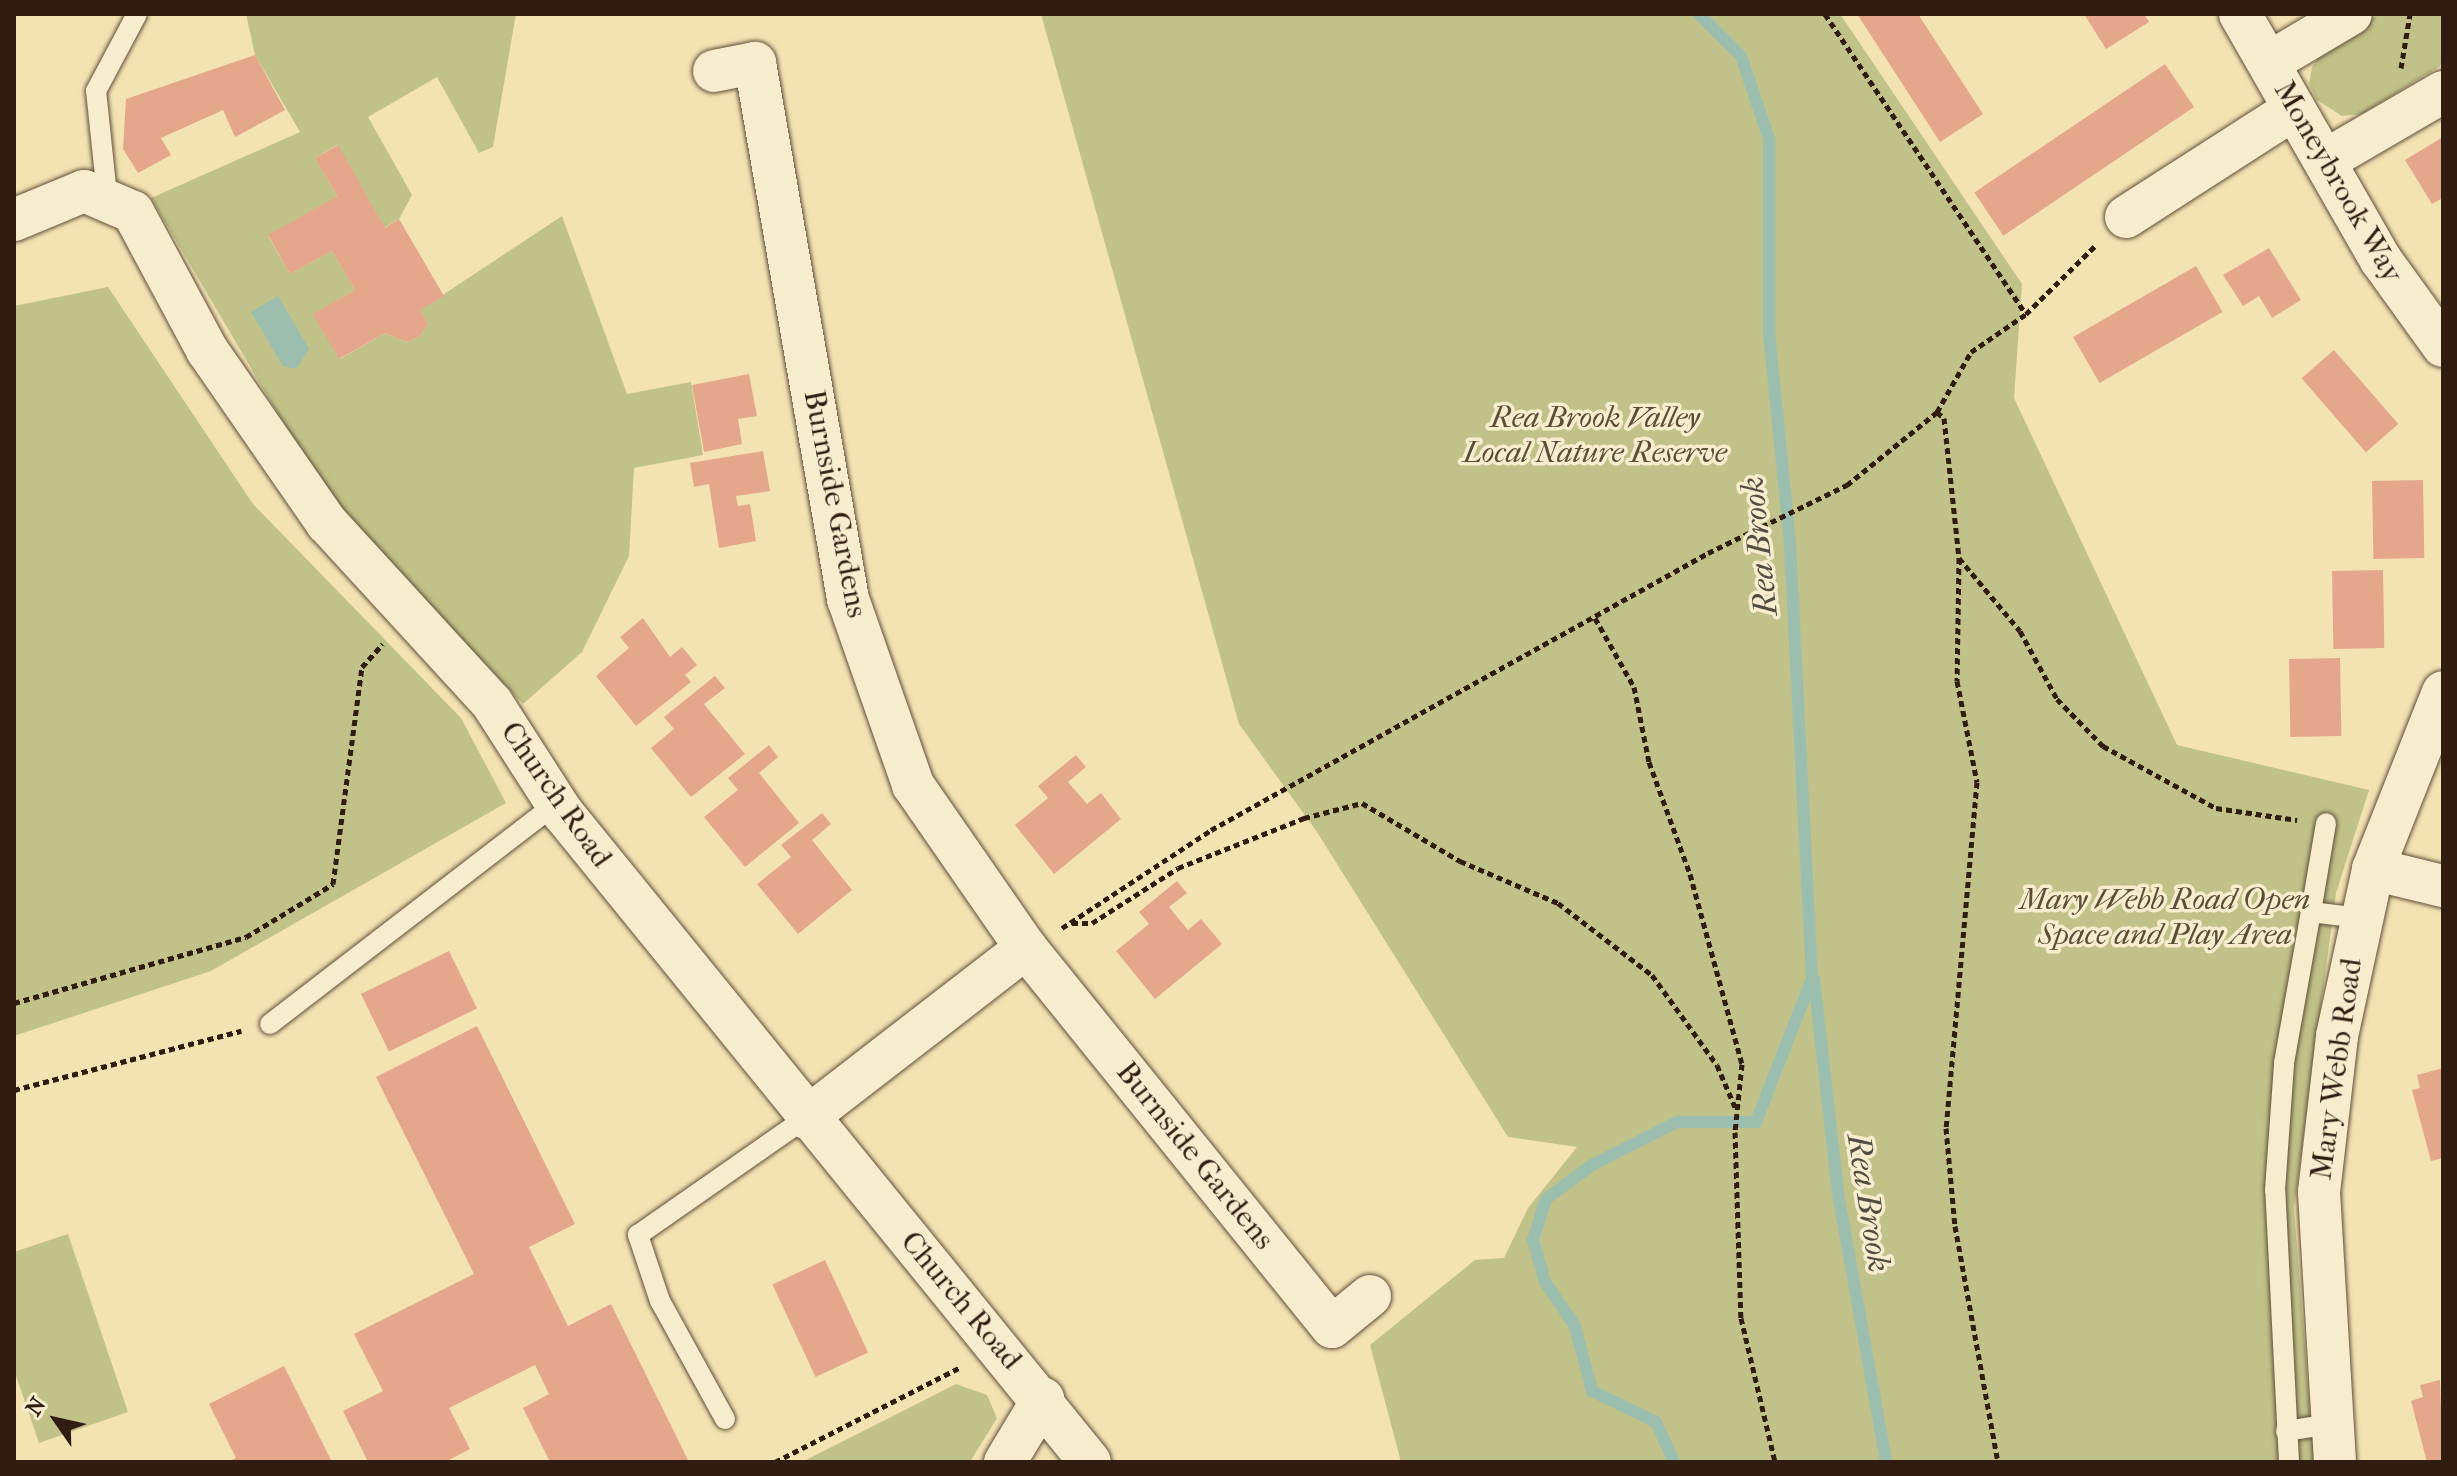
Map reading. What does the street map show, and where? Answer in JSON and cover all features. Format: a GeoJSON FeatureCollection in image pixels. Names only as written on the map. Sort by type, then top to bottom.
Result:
{"type":"FeatureCollection","features":[{"type":"Feature","properties":{"kind":"street","name":"Moneybrook Way"},"geometry":{"type":"LineString","coordinates":[[2240,14],[2381,260],[2443,346]]}},
{"type":"Feature","properties":{"kind":"street"},"geometry":{"type":"LineString","coordinates":[[2270,62],[2351,14]]}},
{"type":"Feature","properties":{"kind":"street","name":"Burnside Gardens"},"geometry":{"type":"LineString","coordinates":[[714,71],[755,63],[848,599],[913,785],[1026,948],[1332,1327],[1370,1296]]}},
{"type":"Feature","properties":{"kind":"street"},"geometry":{"type":"LineString","coordinates":[[2326,160],[2443,92]]}},
{"type":"Feature","properties":{"kind":"street"},"geometry":{"type":"LineString","coordinates":[[2126,217],[2294,109]]}},
{"type":"Feature","properties":{"kind":"street"},"geometry":{"type":"LineString","coordinates":[[14,220],[84,191],[107,195]]}},
{"type":"Feature","properties":{"kind":"street","name":"Church Road"},"geometry":{"type":"LineString","coordinates":[[107,195],[133,212],[207,350],[327,523],[492,703],[556,804],[806,1118],[1043,1399],[1090,1462]]}},
{"type":"Feature","properties":{"kind":"street","name":"Mary Webb Road"},"geometry":{"type":"LineString","coordinates":[[2333,1443],[2319,1192],[2360,918],[2373,869],[2443,692]]}},
{"type":"Feature","properties":{"kind":"street"},"geometry":{"type":"LineString","coordinates":[[2373,869],[2443,886]]}},
{"type":"Feature","properties":{"kind":"street"},"geometry":{"type":"LineString","coordinates":[[806,1118],[1026,948]]}},
{"type":"Feature","properties":{"kind":"street"},"geometry":{"type":"LineString","coordinates":[[1005,1462],[1043,1399]]}},
{"type":"Feature","properties":{"kind":"lane"},"geometry":{"type":"LineString","coordinates":[[107,195],[96,91],[137,14]]}},
{"type":"Feature","properties":{"kind":"lane"},"geometry":{"type":"LineString","coordinates":[[270,1024],[556,804]]}},
{"type":"Feature","properties":{"kind":"lane"},"geometry":{"type":"LineString","coordinates":[[2289,1462],[2275,1190],[2284,1063],[2326,823]]}},
{"type":"Feature","properties":{"kind":"lane"},"geometry":{"type":"LineString","coordinates":[[2311,912],[2360,918]]}},
{"type":"Feature","properties":{"kind":"lane"},"geometry":{"type":"LineString","coordinates":[[725,1419],[660,1301],[638,1235],[806,1118]]}},
{"type":"Feature","properties":{"kind":"lane"},"geometry":{"type":"LineString","coordinates":[[2286,1431],[2333,1443]]}},
{"type":"Feature","properties":{"kind":"path"},"geometry":{"type":"LineString","coordinates":[[1825,14],[2026,314]]}},
{"type":"Feature","properties":{"kind":"path"},"geometry":{"type":"LineString","coordinates":[[1026,948],[1070,923],[1211,830],[1708,553],[1847,485],[1937,412],[1971,352],[2026,314],[2126,217]]}},
{"type":"Feature","properties":{"kind":"path"},"geometry":{"type":"LineString","coordinates":[[1937,412],[1944,418],[1959,558],[1957,681],[1977,782],[1946,1128],[1955,1226],[1998,1462]]}},
{"type":"Feature","properties":{"kind":"path"},"geometry":{"type":"LineString","coordinates":[[1959,558],[2020,631],[2057,699],[2103,746],[2216,808],[2326,823]]}},
{"type":"Feature","properties":{"kind":"path"},"geometry":{"type":"LineString","coordinates":[[14,1003],[246,937],[333,884],[362,667],[414,618]]}},
{"type":"Feature","properties":{"kind":"path"},"geometry":{"type":"LineString","coordinates":[[1595,618],[1634,687],[1649,762],[1690,874],[1742,1064],[1735,1132],[1741,1318],[1775,1462]]}},
{"type":"Feature","properties":{"kind":"path"},"geometry":{"type":"LineString","coordinates":[[1070,923],[1092,923],[1178,868],[1304,818],[1362,803],[1460,861],[1558,903],[1652,975],[1717,1065],[1736,1112]]}},
{"type":"Feature","properties":{"kind":"path"},"geometry":{"type":"LineString","coordinates":[[14,1090],[270,1024]]}},
{"type":"Feature","properties":{"kind":"path"},"geometry":{"type":"LineString","coordinates":[[775,1462],[997,1344]]}},
{"type":"Feature","properties":{"kind":"green space"},"geometry":{"type":"Polygon","coordinates":[[[246,14],[516,14],[493,147],[479,153],[437,77],[368,117],[412,195],[399,219],[382,229],[337,145],[315,158],[337,196],[268,236],[290,274],[332,251],[355,290],[314,314],[340,359],[385,333],[406,342],[419,337],[428,324],[420,310],[562,216],[627,394],[691,382],[703,455],[634,468],[629,556],[582,652],[523,704],[328,499],[151,198],[300,132],[255,55],[246,14]]]}},
{"type":"Feature","properties":{"kind":"green space","name":"Rea Brook Valley Local Nature Reserve"},"geometry":{"type":"Polygon","coordinates":[[[1041,14],[1840,14],[2022,284],[2014,398],[2177,745],[2369,790],[2336,893],[2294,1208],[2314,1462],[1401,1462],[1370,1345],[1475,1260],[1504,1258],[1528,1208],[1577,1147],[1508,1137],[1317,832],[1239,724],[1041,14]]]}},
{"type":"Feature","properties":{"kind":"green space"},"geometry":{"type":"Polygon","coordinates":[[[2379,14],[2443,14],[2443,64],[2362,114],[2342,116],[2317,100],[2309,84],[2312,67],[2324,49],[2379,14]]]}},
{"type":"Feature","properties":{"kind":"green space"},"geometry":{"type":"Polygon","coordinates":[[[108,287],[253,504],[461,718],[506,803],[211,971],[14,1036],[14,306],[108,287]]]}},
{"type":"Feature","properties":{"kind":"green space"},"geometry":{"type":"Polygon","coordinates":[[[68,1234],[128,1412],[39,1443],[14,1370],[14,1252],[68,1234]]]}},
{"type":"Feature","properties":{"kind":"green space"},"geometry":{"type":"Polygon","coordinates":[[[956,1384],[987,1395],[997,1418],[970,1462],[802,1462],[956,1384]]]}},
{"type":"Feature","properties":{"kind":"shaded area"},"geometry":{"type":"Polygon","coordinates":[[[278,296],[309,349],[296,369],[283,366],[251,312],[278,296]]]}},
{"type":"Feature","properties":{"kind":"building"},"geometry":{"type":"Polygon","coordinates":[[[1857,14],[1918,14],[1983,114],[1940,142],[1857,14]]]}},
{"type":"Feature","properties":{"kind":"building"},"geometry":{"type":"Polygon","coordinates":[[[2084,14],[2144,14],[2149,22],[2106,49],[2084,14]]]}},
{"type":"Feature","properties":{"kind":"building"},"geometry":{"type":"Polygon","coordinates":[[[255,55],[285,110],[235,137],[223,110],[161,138],[171,155],[138,173],[123,149],[126,99],[255,55]]]}},
{"type":"Feature","properties":{"kind":"building"},"geometry":{"type":"Polygon","coordinates":[[[2165,64],[2194,107],[2003,236],[1974,193],[2165,64]]]}},
{"type":"Feature","properties":{"kind":"building"},"geometry":{"type":"Polygon","coordinates":[[[2443,137],[2443,198],[2432,204],[2405,160],[2443,137]]]}},
{"type":"Feature","properties":{"kind":"building"},"geometry":{"type":"Polygon","coordinates":[[[338,145],[385,228],[399,219],[444,296],[420,310],[428,324],[419,337],[406,342],[385,333],[339,359],[313,314],[355,290],[332,251],[290,274],[268,235],[337,196],[315,158],[338,145]]]}},
{"type":"Feature","properties":{"kind":"building"},"geometry":{"type":"Polygon","coordinates":[[[2269,248],[2301,300],[2272,318],[2259,296],[2243,306],[2223,275],[2269,248]]]}},
{"type":"Feature","properties":{"kind":"building"},"geometry":{"type":"Polygon","coordinates":[[[2196,266],[2222,312],[2100,383],[2073,337],[2196,266]]]}},
{"type":"Feature","properties":{"kind":"building"},"geometry":{"type":"Polygon","coordinates":[[[2334,350],[2398,424],[2366,452],[2302,378],[2334,350]]]}},
{"type":"Feature","properties":{"kind":"building"},"geometry":{"type":"Polygon","coordinates":[[[749,374],[757,416],[738,419],[742,444],[704,452],[692,385],[749,374]]]}},
{"type":"Feature","properties":{"kind":"building"},"geometry":{"type":"Polygon","coordinates":[[[763,451],[770,491],[736,496],[738,506],[750,504],[756,541],[719,548],[709,484],[694,487],[690,463],[763,451]]]}},
{"type":"Feature","properties":{"kind":"building"},"geometry":{"type":"Polygon","coordinates":[[[2423,480],[2424,558],[2373,559],[2372,481],[2423,480]]]}},
{"type":"Feature","properties":{"kind":"building"},"geometry":{"type":"Polygon","coordinates":[[[2383,570],[2384,648],[2333,649],[2332,571],[2383,570]]]}},
{"type":"Feature","properties":{"kind":"building"},"geometry":{"type":"Polygon","coordinates":[[[643,618],[670,657],[682,647],[697,665],[685,675],[691,682],[636,726],[596,676],[629,648],[620,637],[643,618]]]}},
{"type":"Feature","properties":{"kind":"building"},"geometry":{"type":"Polygon","coordinates":[[[2340,658],[2341,736],[2290,737],[2289,659],[2340,658]]]}},
{"type":"Feature","properties":{"kind":"building"},"geometry":{"type":"Polygon","coordinates":[[[715,676],[725,688],[704,704],[745,754],[691,797],[651,748],[674,729],[664,717],[715,676]]]}},
{"type":"Feature","properties":{"kind":"building"},"geometry":{"type":"Polygon","coordinates":[[[769,745],[778,757],[759,773],[799,823],[745,867],[704,817],[738,790],[728,778],[769,745]]]}},
{"type":"Feature","properties":{"kind":"building"},"geometry":{"type":"Polygon","coordinates":[[[1076,755],[1086,767],[1068,782],[1087,804],[1101,793],[1121,819],[1054,874],[1015,825],[1048,798],[1038,786],[1076,755]]]}},
{"type":"Feature","properties":{"kind":"building"},"geometry":{"type":"Polygon","coordinates":[[[822,813],[831,824],[812,840],[852,890],[798,934],[757,884],[791,857],[781,845],[822,813]]]}},
{"type":"Feature","properties":{"kind":"building"},"geometry":{"type":"Polygon","coordinates":[[[1177,881],[1187,893],[1169,907],[1188,930],[1201,919],[1222,944],[1155,999],[1116,951],[1149,924],[1139,912],[1177,881]]]}},
{"type":"Feature","properties":{"kind":"building"},"geometry":{"type":"Polygon","coordinates":[[[449,951],[477,1009],[389,1051],[361,994],[449,951]]]}},
{"type":"Feature","properties":{"kind":"building"},"geometry":{"type":"Polygon","coordinates":[[[477,1026],[575,1224],[529,1247],[568,1326],[611,1304],[689,1462],[550,1462],[523,1408],[549,1394],[535,1365],[449,1408],[470,1449],[445,1462],[368,1462],[343,1411],[383,1391],[354,1334],[474,1274],[376,1077],[477,1026]]]}},
{"type":"Feature","properties":{"kind":"building"},"geometry":{"type":"Polygon","coordinates":[[[2443,1068],[2443,1158],[2431,1161],[2412,1090],[2420,1088],[2417,1075],[2443,1068]]]}},
{"type":"Feature","properties":{"kind":"building"},"geometry":{"type":"Polygon","coordinates":[[[825,1260],[868,1352],[816,1377],[772,1285],[825,1260]]]}},
{"type":"Feature","properties":{"kind":"building"},"geometry":{"type":"Polygon","coordinates":[[[284,1366],[332,1462],[228,1462],[236,1458],[209,1404],[284,1366]]]}},
{"type":"Feature","properties":{"kind":"building"},"geometry":{"type":"Polygon","coordinates":[[[2440,1380],[2443,1462],[2427,1462],[2411,1401],[2423,1397],[2420,1385],[2440,1380]]]}},
{"type":"Feature","properties":{"kind":"waterway","name":"Rea Brook"},"geometry":{"type":"LineString","coordinates":[[1674,1462],[1656,1422],[1592,1391],[1575,1326],[1545,1282],[1533,1240],[1546,1199],[1592,1165],[1677,1122],[1756,1122],[1812,978],[1790,543],[1769,334],[1769,139],[1741,56],[1699,14]]}},
{"type":"Feature","properties":{"kind":"waterway","name":"Rea Brook"},"geometry":{"type":"LineString","coordinates":[[1814,979],[1838,1194],[1886,1462]]}},
{"type":"Feature","properties":{"kind":"park label","name":"Mary Webb Road Open Space and Play Area"},"geometry":{"type":"Point","coordinates":[2165,917]}}]}
